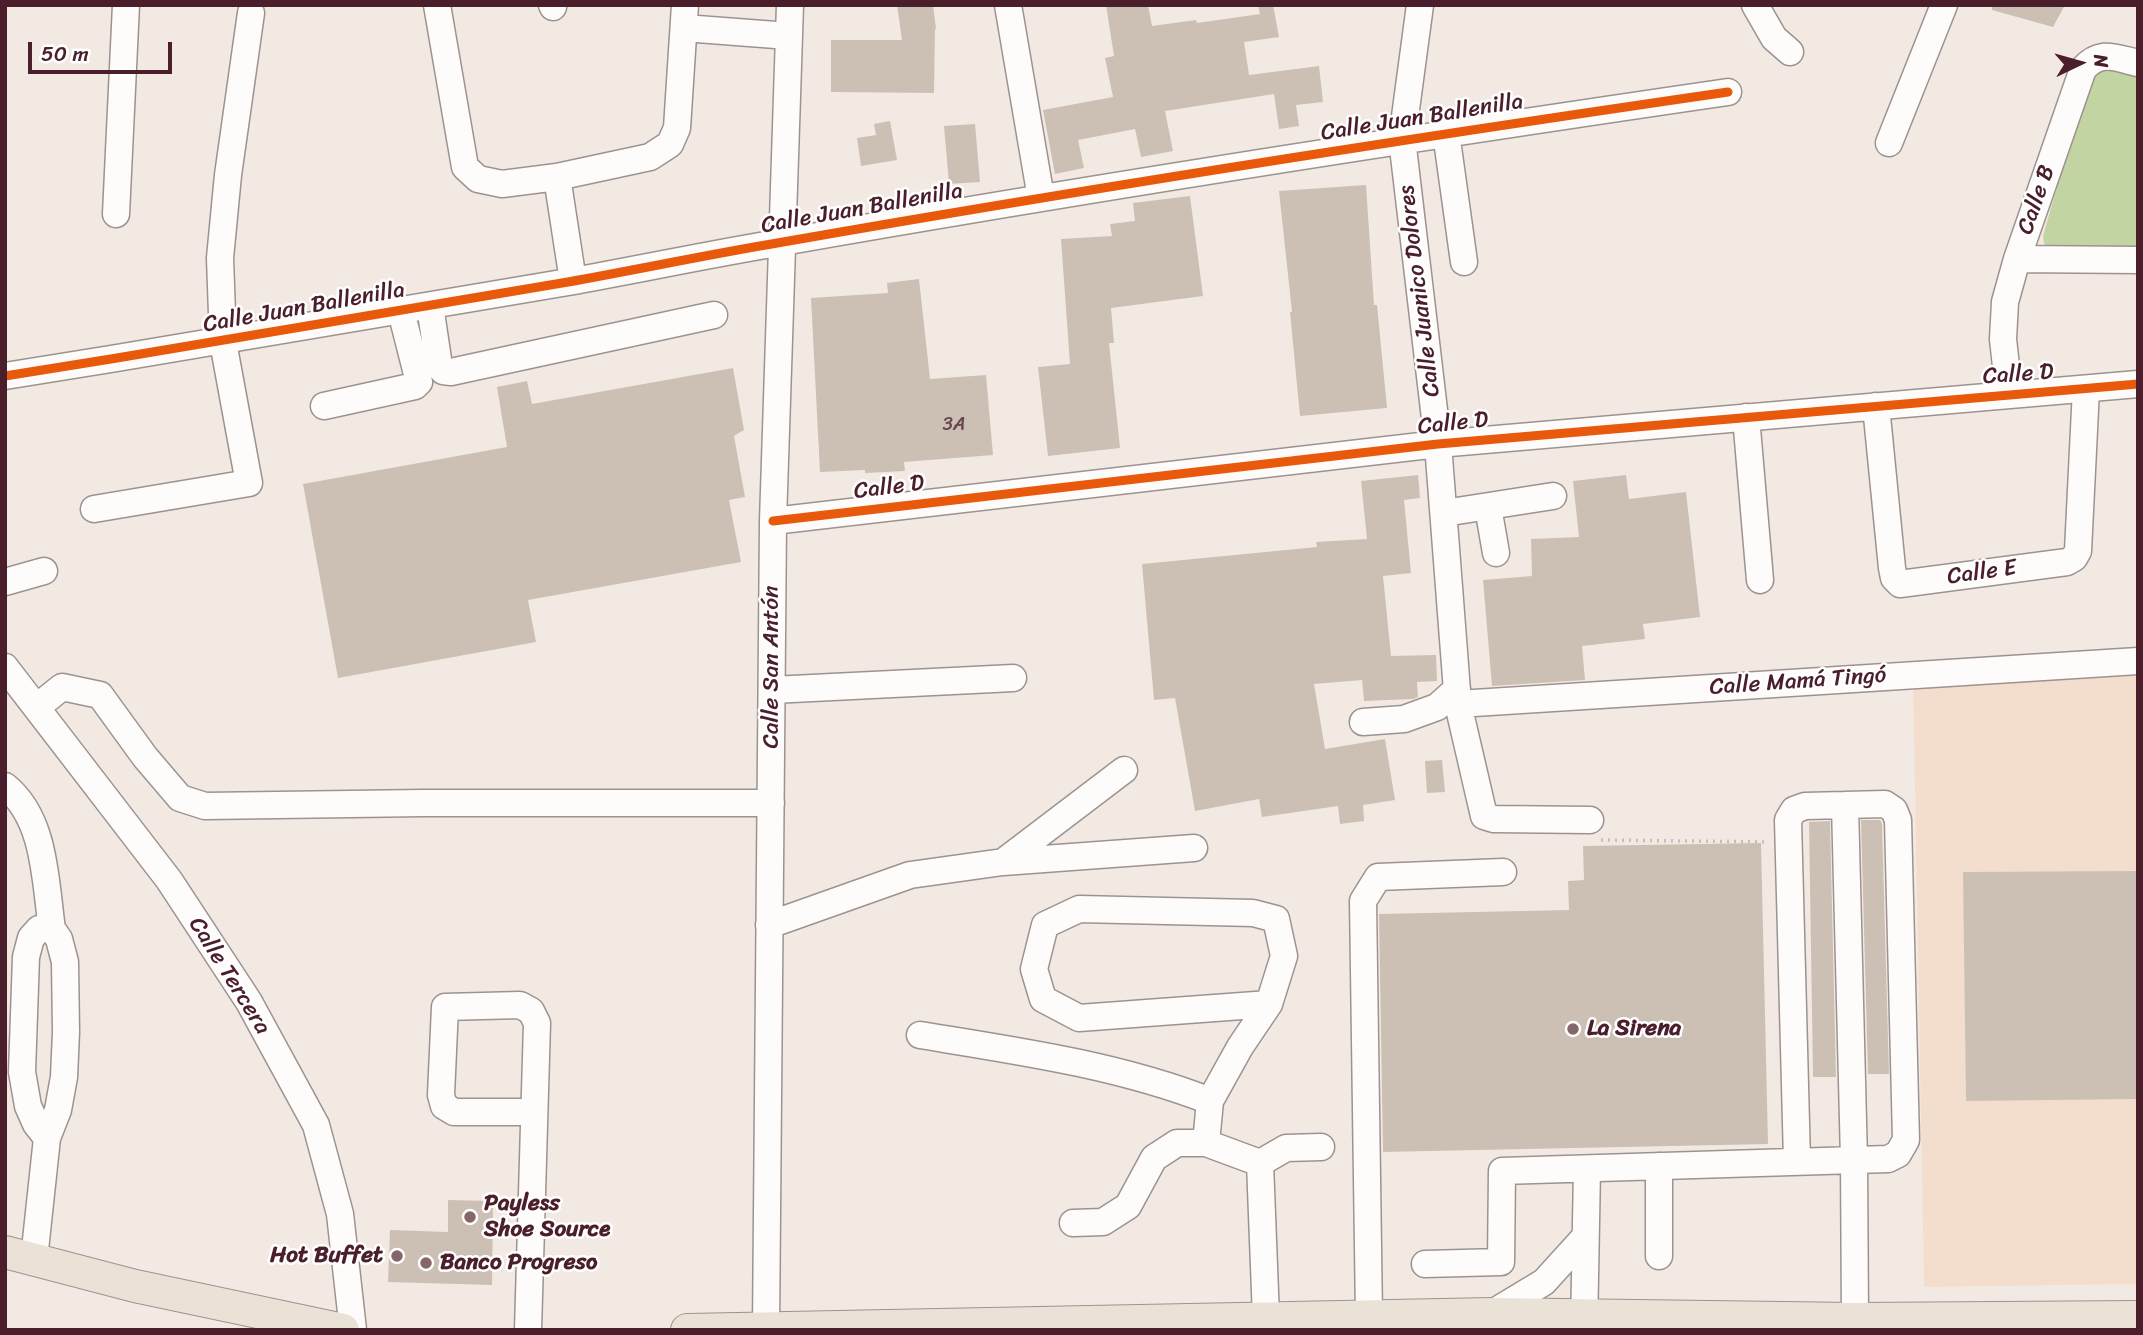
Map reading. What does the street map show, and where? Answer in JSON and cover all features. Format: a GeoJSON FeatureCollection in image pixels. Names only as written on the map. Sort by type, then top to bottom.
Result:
{"type":"FeatureCollection","features":[{"type":"Feature","properties":{"kind":"main road"},"geometry":{"type":"LineString","coordinates":[[19,1255],[135,1286],[343,1330]]}},
{"type":"Feature","properties":{"kind":"main road"},"geometry":{"type":"LineString","coordinates":[[687,1330],[1491,1314],[1584,1323],[2138,1317]]}},
{"type":"Feature","properties":{"kind":"street"},"geometry":{"type":"LineString","coordinates":[[116,214],[126,5]]}},
{"type":"Feature","properties":{"kind":"street"},"geometry":{"type":"LineString","coordinates":[[437,5],[465,167],[478,179],[502,184],[556,177],[650,157],[670,144],[677,128],[684,16],[789,36]]}},
{"type":"Feature","properties":{"kind":"street","name":"Calle San Antón"},"geometry":{"type":"LineString","coordinates":[[766,1329],[773,521],[790,5]]}},
{"type":"Feature","properties":{"kind":"street"},"geometry":{"type":"LineString","coordinates":[[1008,5],[1041,198]]}},
{"type":"Feature","properties":{"kind":"street","name":"Calle Juanico Dolores"},"geometry":{"type":"LineString","coordinates":[[1420,5],[1402,139],[1438,444],[1457,696],[1484,816],[1494,819],[1590,820]]}},
{"type":"Feature","properties":{"kind":"street"},"geometry":{"type":"LineString","coordinates":[[1755,5],[1774,38],[1790,52]]}},
{"type":"Feature","properties":{"kind":"street"},"geometry":{"type":"LineString","coordinates":[[1889,143],[1944,5]]}},
{"type":"Feature","properties":{"kind":"street"},"geometry":{"type":"LineString","coordinates":[[94,509],[249,483],[222,342],[220,258],[228,175],[251,13]]}},
{"type":"Feature","properties":{"kind":"street","name":"Calle B"},"geometry":{"type":"LineString","coordinates":[[2009,394],[2002,320],[2005,302],[2017,259],[2083,69],[2093,58],[2105,56],[2138,63]]}},
{"type":"Feature","properties":{"kind":"street","name":"Calle Juan Ballenilla"},"geometry":{"type":"LineString","coordinates":[[5,376],[222,342],[1041,198],[1402,139],[1728,92]]}},
{"type":"Feature","properties":{"kind":"street"},"geometry":{"type":"LineString","coordinates":[[1446,133],[1464,262]]}},
{"type":"Feature","properties":{"kind":"street"},"geometry":{"type":"LineString","coordinates":[[556,177],[573,281]]}},
{"type":"Feature","properties":{"kind":"street"},"geometry":{"type":"LineString","coordinates":[[2017,259],[2138,260]]}},
{"type":"Feature","properties":{"kind":"street"},"geometry":{"type":"LineString","coordinates":[[430,306],[439,366],[443,371]]}},
{"type":"Feature","properties":{"kind":"street"},"geometry":{"type":"LineString","coordinates":[[324,406],[415,386],[419,382],[401,311]]}},
{"type":"Feature","properties":{"kind":"street"},"geometry":{"type":"LineString","coordinates":[[416,374],[456,371],[714,315]]}},
{"type":"Feature","properties":{"kind":"street","name":"Calle D"},"geometry":{"type":"LineString","coordinates":[[773,521],[1438,444],[2138,384]]}},
{"type":"Feature","properties":{"kind":"street","name":"Calle E"},"geometry":{"type":"LineString","coordinates":[[1876,406],[1892,568],[1894,578],[1900,584],[2067,562],[2074,558],[2078,551],[2086,389]]}},
{"type":"Feature","properties":{"kind":"street"},"geometry":{"type":"LineString","coordinates":[[1746,417],[1760,580]]}},
{"type":"Feature","properties":{"kind":"street"},"geometry":{"type":"LineString","coordinates":[[1444,513],[1553,496]]}},
{"type":"Feature","properties":{"kind":"street"},"geometry":{"type":"LineString","coordinates":[[1488,507],[1496,553]]}},
{"type":"Feature","properties":{"kind":"street"},"geometry":{"type":"LineString","coordinates":[[5,582],[44,571]]}},
{"type":"Feature","properties":{"kind":"street","name":"Calle Mamá Tingó"},"geometry":{"type":"LineString","coordinates":[[1457,696],[2138,661]]}},
{"type":"Feature","properties":{"kind":"street","name":"Calle Tercera"},"geometry":{"type":"LineString","coordinates":[[5,667],[169,880],[249,1002],[316,1125],[340,1214],[353,1330]]}},
{"type":"Feature","properties":{"kind":"street"},"geometry":{"type":"LineString","coordinates":[[772,690],[1013,678]]}},
{"type":"Feature","properties":{"kind":"street"},"geometry":{"type":"LineString","coordinates":[[37,707],[62,687],[100,695],[145,757],[180,798],[205,806],[771,803]]}},
{"type":"Feature","properties":{"kind":"street"},"geometry":{"type":"LineString","coordinates":[[1363,722],[1404,719],[1437,707],[1457,696]]}},
{"type":"Feature","properties":{"kind":"street"},"geometry":{"type":"LineString","coordinates":[[1003,862],[1124,770]]}},
{"type":"Feature","properties":{"kind":"street"},"geometry":{"type":"LineString","coordinates":[[5,786],[12,791],[29,816],[41,847],[52,929],[60,939],[65,962],[64,1077],[58,1110],[47,1138],[19,1255]]}},
{"type":"Feature","properties":{"kind":"street"},"geometry":{"type":"LineString","coordinates":[[1425,1264],[1501,1262],[1502,1171],[1888,1159],[1898,1154],[1906,1140],[1898,820],[1894,810],[1885,804],[1799,807],[1788,820],[1797,1161]]}},
{"type":"Feature","properties":{"kind":"street"},"geometry":{"type":"LineString","coordinates":[[1845,805],[1855,1319]]}},
{"type":"Feature","properties":{"kind":"street"},"geometry":{"type":"LineString","coordinates":[[769,925],[910,875],[1003,862],[1194,848]]}},
{"type":"Feature","properties":{"kind":"street"},"geometry":{"type":"LineString","coordinates":[[1369,1316],[1363,901],[1378,877],[1503,872]]}},
{"type":"Feature","properties":{"kind":"street"},"geometry":{"type":"LineString","coordinates":[[1206,1143],[1210,1101],[1240,1047],[1269,1004],[1284,956],[1276,919],[1253,913],[1079,909],[1045,925],[1034,969],[1043,999],[1079,1018],[1269,1004]]}},
{"type":"Feature","properties":{"kind":"street"},"geometry":{"type":"LineString","coordinates":[[47,1138],[36,1124],[28,1106],[22,1072],[24,988],[26,957],[31,937],[39,929],[52,929]]}},
{"type":"Feature","properties":{"kind":"street"},"geometry":{"type":"LineString","coordinates":[[528,1330],[537,1023],[531,1011],[520,1005],[445,1007],[441,1095],[444,1106],[448,1110],[459,1112],[534,1112]]}},
{"type":"Feature","properties":{"kind":"street"},"geometry":{"type":"LineString","coordinates":[[920,1035],[1059,1058],[1178,1089],[1210,1101]]}},
{"type":"Feature","properties":{"kind":"street"},"geometry":{"type":"LineString","coordinates":[[1073,1223],[1103,1222],[1128,1206],[1154,1158],[1177,1143],[1206,1143],[1261,1163],[1286,1149],[1321,1147]]}},
{"type":"Feature","properties":{"kind":"street"},"geometry":{"type":"LineString","coordinates":[[1261,1163],[1266,1318]]}},
{"type":"Feature","properties":{"kind":"street"},"geometry":{"type":"LineString","coordinates":[[1659,1166],[1659,1256]]}},
{"type":"Feature","properties":{"kind":"street"},"geometry":{"type":"LineString","coordinates":[[1584,1323],[1587,1169]]}},
{"type":"Feature","properties":{"kind":"street"},"geometry":{"type":"LineString","coordinates":[[1491,1314],[1544,1282],[1584,1238]]}},
{"type":"Feature","properties":{"kind":"path"},"geometry":{"type":"LineString","coordinates":[[1590,820],[1590,839],[1768,842]]}},
{"type":"Feature","properties":{"kind":"shaded area"},"geometry":{"type":"Polygon","coordinates":[[[2138,671],[2138,1284],[1924,1287],[1913,681],[2138,671]]]}},
{"type":"Feature","properties":{"kind":"green space"},"geometry":{"type":"Polygon","coordinates":[[[2094,66],[2138,70],[2138,248],[2048,249],[2043,236],[2089,74],[2094,66]]]}},
{"type":"Feature","properties":{"kind":"building"},"geometry":{"type":"Polygon","coordinates":[[[897,5],[933,5],[936,29],[934,93],[831,92],[831,40],[902,40],[897,5]]]}},
{"type":"Feature","properties":{"kind":"building"},"geometry":{"type":"Polygon","coordinates":[[[1106,5],[1148,5],[1152,26],[1260,14],[1258,5],[1273,5],[1279,37],[1244,42],[1249,75],[1319,66],[1323,102],[1296,105],[1299,126],[1279,129],[1274,94],[1165,111],[1173,151],[1141,157],[1135,129],[1078,140],[1084,168],[1055,174],[1043,110],[1113,97],[1105,58],[1114,56],[1106,5]]]}},
{"type":"Feature","properties":{"kind":"building"},"geometry":{"type":"Polygon","coordinates":[[[1992,5],[2065,5],[2053,27],[1992,10],[1992,5]]]}},
{"type":"Feature","properties":{"kind":"building"},"geometry":{"type":"Polygon","coordinates":[[[890,121],[897,160],[861,166],[857,138],[876,135],[874,124],[890,121]]]}},
{"type":"Feature","properties":{"kind":"building"},"geometry":{"type":"Polygon","coordinates":[[[975,124],[980,182],[949,184],[944,126],[975,124]]]}},
{"type":"Feature","properties":{"kind":"building"},"geometry":{"type":"Polygon","coordinates":[[[1366,185],[1374,305],[1377,305],[1387,408],[1300,416],[1279,191],[1366,185]]]}},
{"type":"Feature","properties":{"kind":"building"},"geometry":{"type":"Polygon","coordinates":[[[1190,196],[1203,296],[1111,308],[1114,343],[1109,343],[1120,448],[1048,456],[1038,367],[1070,364],[1061,239],[1112,236],[1110,224],[1135,221],[1133,203],[1190,196]]]}},
{"type":"Feature","properties":{"kind":"building"},"geometry":{"type":"Polygon","coordinates":[[[919,279],[930,379],[986,375],[993,455],[904,462],[905,471],[820,472],[811,298],[888,293],[887,283],[919,279]]]}},
{"type":"Feature","properties":{"kind":"building"},"geometry":{"type":"Polygon","coordinates":[[[733,368],[744,430],[734,436],[745,497],[729,500],[741,562],[528,600],[536,642],[338,678],[303,484],[507,447],[497,387],[527,381],[532,404],[733,368]]]}},
{"type":"Feature","properties":{"kind":"building"},"geometry":{"type":"Polygon","coordinates":[[[1418,475],[1420,498],[1404,500],[1411,573],[1383,576],[1391,656],[1436,655],[1437,681],[1417,682],[1418,697],[1413,699],[1364,701],[1362,680],[1314,684],[1325,749],[1385,739],[1395,800],[1363,805],[1364,821],[1340,824],[1338,806],[1262,817],[1259,799],[1195,811],[1175,698],[1154,700],[1142,564],[1317,547],[1316,542],[1367,539],[1361,481],[1418,475]]]}},
{"type":"Feature","properties":{"kind":"building"},"geometry":{"type":"Polygon","coordinates":[[[1626,475],[1629,499],[1686,492],[1700,617],[1643,624],[1645,639],[1582,646],[1585,680],[1492,686],[1483,580],[1532,576],[1531,539],[1579,537],[1573,481],[1626,475]]]}},
{"type":"Feature","properties":{"kind":"building"},"geometry":{"type":"Polygon","coordinates":[[[1442,760],[1445,792],[1427,793],[1425,761],[1442,760]]]}},
{"type":"Feature","properties":{"kind":"building"},"geometry":{"type":"Polygon","coordinates":[[[1861,820],[1880,820],[1882,823],[1889,1074],[1868,1074],[1861,820]]]}},
{"type":"Feature","properties":{"kind":"building"},"geometry":{"type":"Polygon","coordinates":[[[1830,821],[1836,1077],[1813,1077],[1809,822],[1830,821]]]}},
{"type":"Feature","properties":{"kind":"building","name":"La Sirena"},"geometry":{"type":"Polygon","coordinates":[[[1761,843],[1768,1144],[1383,1152],[1379,914],[1569,910],[1568,881],[1584,880],[1583,846],[1761,843]]]}},
{"type":"Feature","properties":{"kind":"building"},"geometry":{"type":"Polygon","coordinates":[[[2138,871],[2138,1099],[1966,1101],[1963,872],[2138,871]]]}},
{"type":"Feature","properties":{"kind":"building"},"geometry":{"type":"Polygon","coordinates":[[[448,1200],[493,1201],[492,1285],[388,1282],[390,1230],[448,1232],[448,1200]]]}},
{"type":"Feature","properties":{"kind":"cycle path"},"geometry":{"type":"LineString","coordinates":[[5,376],[568,282],[1019,202],[1728,92]]}},
{"type":"Feature","properties":{"kind":"cycle path"},"geometry":{"type":"LineString","coordinates":[[773,521],[1438,444],[2138,384]]}},
{"type":"Feature","properties":{"kind":"place","name":"La Sirena"},"geometry":{"type":"Point","coordinates":[1573,1029]}},
{"type":"Feature","properties":{"kind":"place","name":"Payless Shoe Source"},"geometry":{"type":"Point","coordinates":[470,1217]}},
{"type":"Feature","properties":{"kind":"place","name":"Hot Buffet"},"geometry":{"type":"Point","coordinates":[397,1256]}},
{"type":"Feature","properties":{"kind":"place","name":"Banco Progreso"},"geometry":{"type":"Point","coordinates":[426,1263]}}]}
